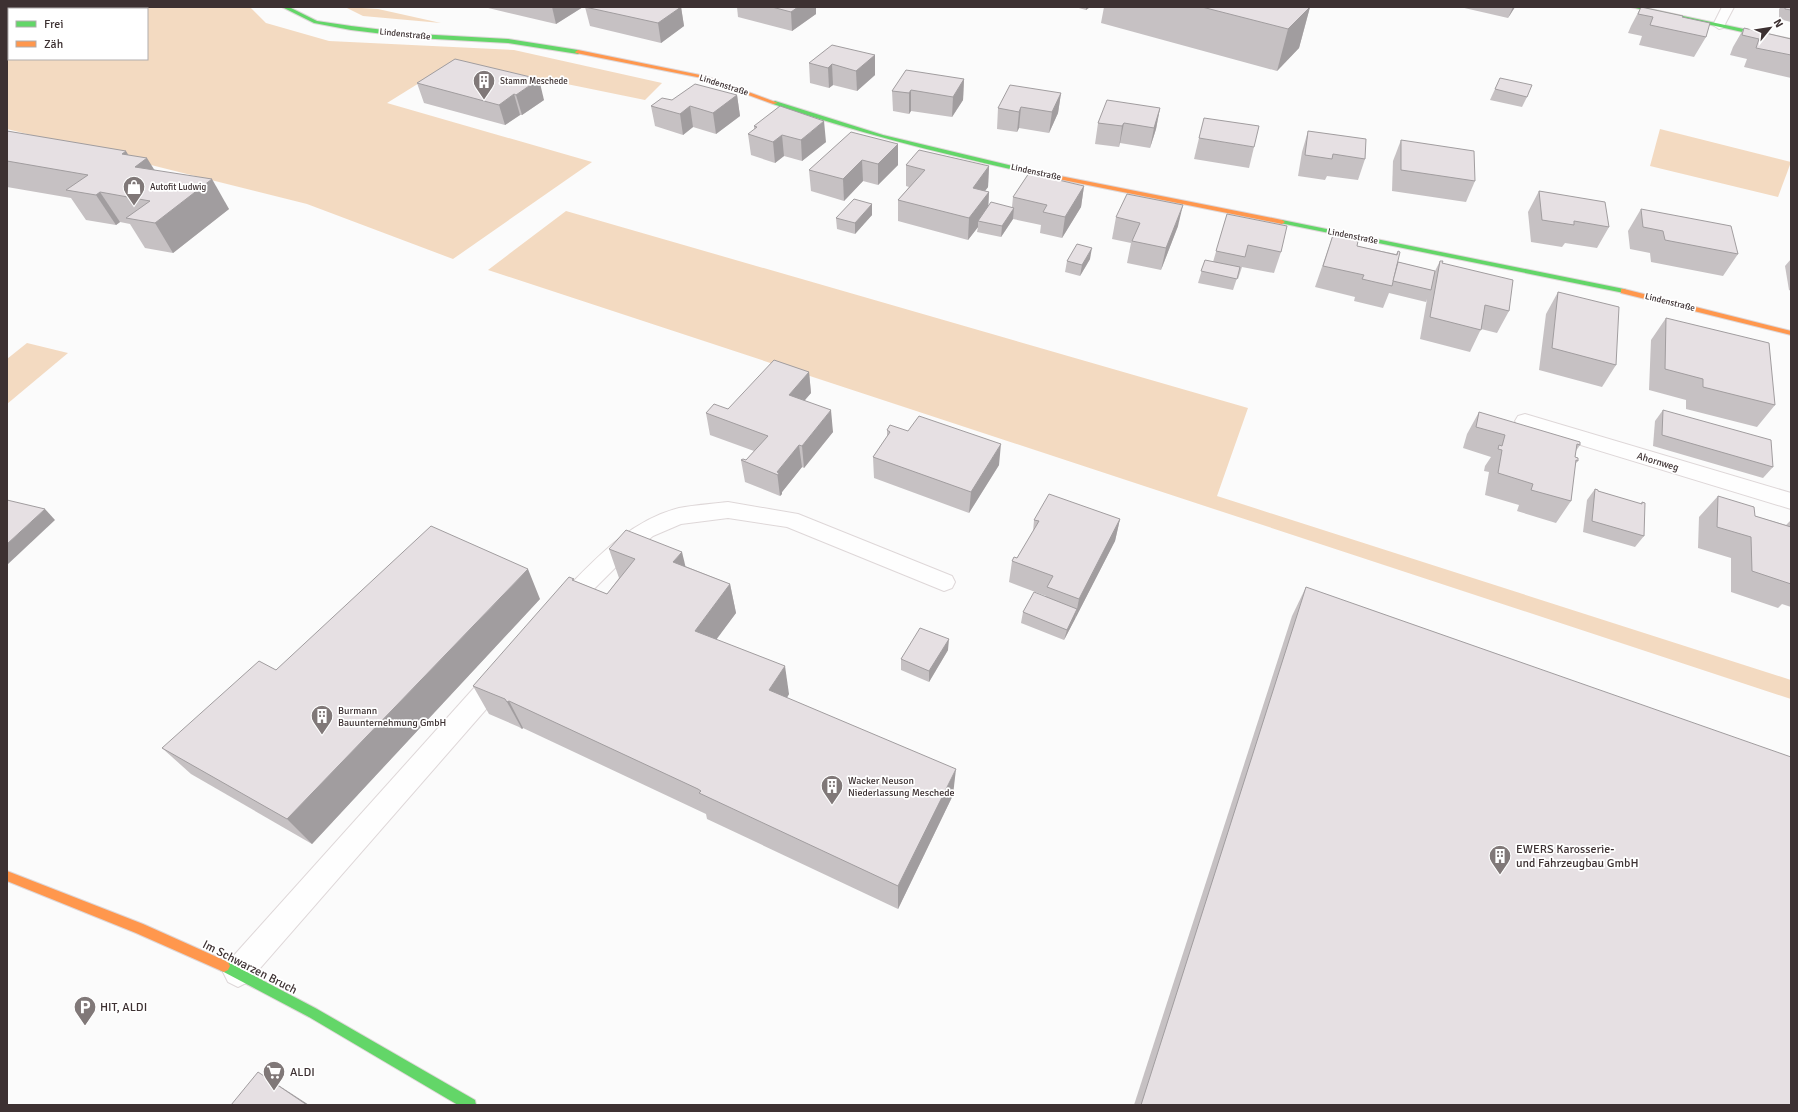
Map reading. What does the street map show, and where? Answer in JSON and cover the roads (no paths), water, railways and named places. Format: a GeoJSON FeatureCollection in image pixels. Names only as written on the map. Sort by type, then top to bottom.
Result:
{"type":"FeatureCollection","features":[{"type":"Feature","properties":{"kind":"street","name":"Lindenstraße"},"geometry":{"type":"LineString","coordinates":[[285,7],[316,22],[345,27],[417,36],[508,41],[556,48],[703,77],[825,121],[917,146],[1031,171],[1626,291],[1791,333]]}},
{"type":"Feature","properties":{"kind":"street"},"geometry":{"type":"LineString","coordinates":[[1634,7],[1791,41]]}},
{"type":"Feature","properties":{"kind":"street"},"geometry":{"type":"LineString","coordinates":[[1719,25],[1728,7]]}},
{"type":"Feature","properties":{"kind":"street","name":"Ahornweg"},"geometry":{"type":"LineString","coordinates":[[1526,421],[1791,501]]}},
{"type":"Feature","properties":{"kind":"street"},"geometry":{"type":"LineString","coordinates":[[547,624],[632,538],[662,522],[702,512],[728,510],[790,520],[944,582]]}},
{"type":"Feature","properties":{"kind":"street"},"geometry":{"type":"LineString","coordinates":[[238,972],[516,659]]}},
{"type":"Feature","properties":{"kind":"street","name":"Im Schwarzen Bruch"},"geometry":{"type":"LineString","coordinates":[[7,876],[139,928],[238,972],[313,1013],[470,1105]]}},
{"type":"Feature","properties":{"kind":"place","name":"Stamm Meschede"},"geometry":{"type":"Point","coordinates":[484,100]}},
{"type":"Feature","properties":{"kind":"place","name":"Autofit Ludwig"},"geometry":{"type":"Point","coordinates":[134,206]}},
{"type":"Feature","properties":{"kind":"place","name":"Burmann Bauunternehmung GmbH"},"geometry":{"type":"Point","coordinates":[322,736]}},
{"type":"Feature","properties":{"kind":"place","name":"Wacker Neuson Niederlassung Meschede"},"geometry":{"type":"Point","coordinates":[832,806]}},
{"type":"Feature","properties":{"kind":"place","name":"EWERS Karosserie- und Fahrzeugbau GmbH"},"geometry":{"type":"Point","coordinates":[1500,876]}},
{"type":"Feature","properties":{"kind":"place","name":"HIT, ALDI"},"geometry":{"type":"Point","coordinates":[85,1026]}},
{"type":"Feature","properties":{"kind":"place","name":"ALDI"},"geometry":{"type":"Point","coordinates":[274,1092]}}]}
